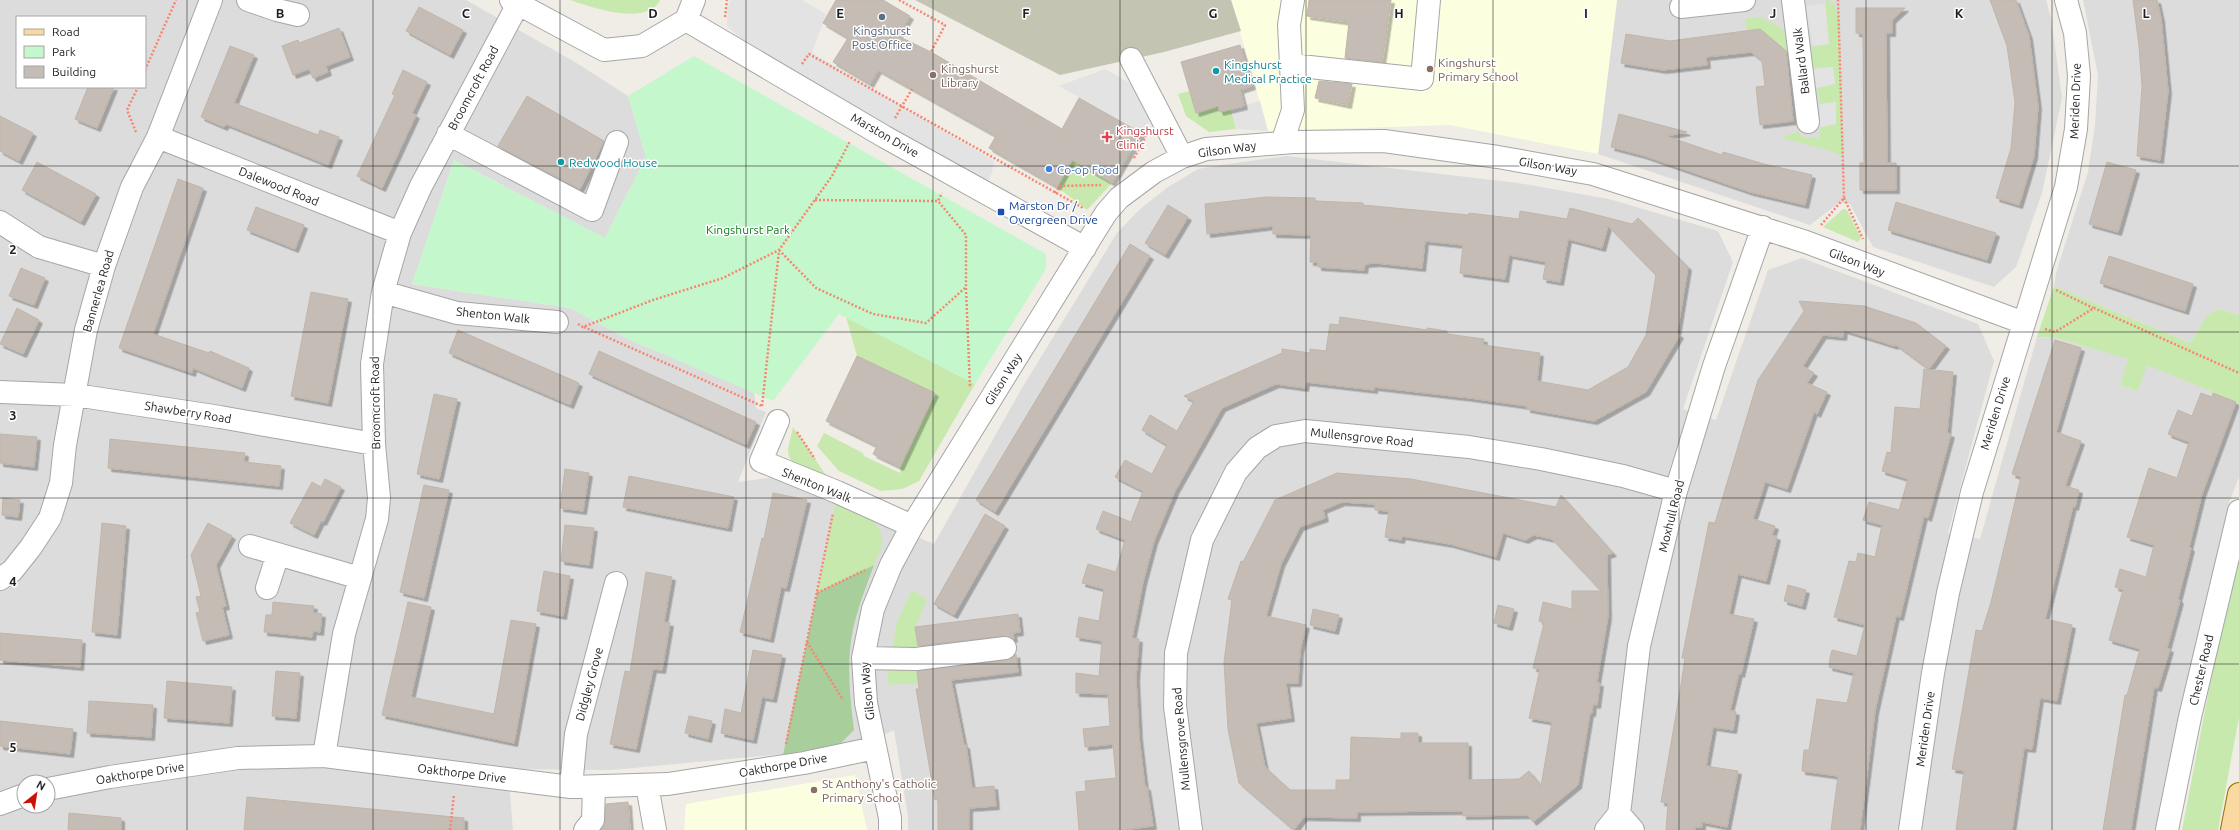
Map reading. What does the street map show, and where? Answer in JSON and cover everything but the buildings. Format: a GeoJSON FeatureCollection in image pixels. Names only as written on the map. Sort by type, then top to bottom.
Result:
{"type":"FeatureCollection","features":[{"type":"Feature","properties":{"kind":"main road"},"geometry":{"type":"LineString","coordinates":[[2232,830],[2239,794]]}},
{"type":"Feature","properties":{"kind":"street","name":"Bannerlea Road"},"geometry":{"type":"LineString","coordinates":[[0,579],[12,571],[50,518],[61,483],[65,445],[86,330],[104,266],[132,187],[155,144],[211,0]]}},
{"type":"Feature","properties":{"kind":"street"},"geometry":{"type":"LineString","coordinates":[[248,0],[279,5],[298,15]]}},
{"type":"Feature","properties":{"kind":"street"},"geometry":{"type":"LineString","coordinates":[[515,2],[604,50],[642,46],[686,20],[694,0]]}},
{"type":"Feature","properties":{"kind":"street"},"geometry":{"type":"LineString","coordinates":[[1282,143],[1293,110],[1290,25],[1293,0]]}},
{"type":"Feature","properties":{"kind":"street"},"geometry":{"type":"LineString","coordinates":[[1291,65],[1422,79],[1429,0]]}},
{"type":"Feature","properties":{"kind":"street"},"geometry":{"type":"LineString","coordinates":[[1681,7],[1744,0]]}},
{"type":"Feature","properties":{"kind":"street","name":"Ballard Walk"},"geometry":{"type":"LineString","coordinates":[[1793,0],[1808,122]]}},
{"type":"Feature","properties":{"kind":"street","name":"Meriden Drive"},"geometry":{"type":"LineString","coordinates":[[1910,830],[1933,673],[1948,593],[1972,492],[2066,187],[2076,129],[2079,76],[2075,33],[2066,0]]}},
{"type":"Feature","properties":{"kind":"street","name":"Broomcroft Road"},"geometry":{"type":"LineString","coordinates":[[324,756],[344,634],[377,519],[379,498],[374,444],[372,364],[383,292],[400,233],[421,186],[515,2]]}},
{"type":"Feature","properties":{"kind":"street","name":"Marston Drive"},"geometry":{"type":"LineString","coordinates":[[686,20],[885,136],[1085,248]]}},
{"type":"Feature","properties":{"kind":"street"},"geometry":{"type":"LineString","coordinates":[[1131,59],[1182,157]]}},
{"type":"Feature","properties":{"kind":"street"},"geometry":{"type":"LineString","coordinates":[[448,134],[592,210],[617,142]]}},
{"type":"Feature","properties":{"kind":"street","name":"Gilson Way"},"geometry":{"type":"LineString","coordinates":[[890,830],[890,818],[866,703],[863,658],[874,609],[891,564],[912,526],[1106,213],[1119,198],[1154,172],[1182,157],[1213,148],[1282,143],[1384,141],[1498,157],[1593,174],[1763,227],[2024,323]]}},
{"type":"Feature","properties":{"kind":"street","name":"Dalewood Road"},"geometry":{"type":"LineString","coordinates":[[155,144],[400,233]]}},
{"type":"Feature","properties":{"kind":"street"},"geometry":{"type":"LineString","coordinates":[[0,222],[39,247],[104,266]]}},
{"type":"Feature","properties":{"kind":"street","name":"Moxhull Road"},"geometry":{"type":"LineString","coordinates":[[1633,830],[1612,822],[1639,646],[1676,491],[1714,366],[1763,227]]}},
{"type":"Feature","properties":{"kind":"street","name":"Shenton Walk"},"geometry":{"type":"LineString","coordinates":[[383,292],[457,313],[557,322]]}},
{"type":"Feature","properties":{"kind":"street","name":"Shawberry Road"},"geometry":{"type":"LineString","coordinates":[[0,392],[75,395],[220,416],[374,444]]}},
{"type":"Feature","properties":{"kind":"street","name":"Shenton Walk"},"geometry":{"type":"LineString","coordinates":[[780,419],[761,461],[837,492],[912,526]]}},
{"type":"Feature","properties":{"kind":"street","name":"Mullensgrove Road"},"geometry":{"type":"LineString","coordinates":[[1191,830],[1175,706],[1176,652],[1202,540],[1236,472],[1257,448],[1276,436],[1305,431],[1469,448],[1541,459],[1623,476],[1676,491]]}},
{"type":"Feature","properties":{"kind":"street","name":"Chester Road"},"geometry":{"type":"LineString","coordinates":[[2167,830],[2190,717],[2239,511]]}},
{"type":"Feature","properties":{"kind":"street"},"geometry":{"type":"LineString","coordinates":[[250,546],[360,578]]}},
{"type":"Feature","properties":{"kind":"street"},"geometry":{"type":"LineString","coordinates":[[268,588],[278,554]]}},
{"type":"Feature","properties":{"kind":"street","name":"Didgley Grove"},"geometry":{"type":"LineString","coordinates":[[571,787],[576,734],[616,583]]}},
{"type":"Feature","properties":{"kind":"street"},"geometry":{"type":"LineString","coordinates":[[863,658],[916,659],[1005,648]]}},
{"type":"Feature","properties":{"kind":"street","name":"Oakthorpe Drive"},"geometry":{"type":"LineString","coordinates":[[56,787],[110,777],[238,758],[324,756],[571,787],[668,784],[781,766],[875,748]]}},
{"type":"Feature","properties":{"kind":"street"},"geometry":{"type":"LineString","coordinates":[[647,785],[655,830]]}},
{"type":"Feature","properties":{"kind":"street"},"geometry":{"type":"LineString","coordinates":[[585,830],[593,820],[594,787]]}},
{"type":"Feature","properties":{"kind":"street"},"geometry":{"type":"LineString","coordinates":[[0,804],[16,798]]}},
{"type":"Feature","properties":{"kind":"path"},"geometry":{"type":"LineString","coordinates":[[146,68],[176,0]]}},
{"type":"Feature","properties":{"kind":"path"},"geometry":{"type":"LineString","coordinates":[[899,0],[945,25],[931,52]]}},
{"type":"Feature","properties":{"kind":"path"},"geometry":{"type":"LineString","coordinates":[[1838,0],[1844,198],[1863,240]]}},
{"type":"Feature","properties":{"kind":"path"},"geometry":{"type":"LineString","coordinates":[[809,54],[1087,210]]}},
{"type":"Feature","properties":{"kind":"path"},"geometry":{"type":"LineString","coordinates":[[138,88],[128,110],[134,130],[155,144]]}},
{"type":"Feature","properties":{"kind":"path"},"geometry":{"type":"LineString","coordinates":[[902,107],[912,89]]}},
{"type":"Feature","properties":{"kind":"path"},"geometry":{"type":"LineString","coordinates":[[1131,164],[1148,132]]}},
{"type":"Feature","properties":{"kind":"path"},"geometry":{"type":"LineString","coordinates":[[583,327],[653,300],[723,278],[779,250],[832,176],[853,137]]}},
{"type":"Feature","properties":{"kind":"path"},"geometry":{"type":"LineString","coordinates":[[1055,193],[1060,186],[1105,185]]}},
{"type":"Feature","properties":{"kind":"path"},"geometry":{"type":"LineString","coordinates":[[938,201],[945,187]]}},
{"type":"Feature","properties":{"kind":"path"},"geometry":{"type":"LineString","coordinates":[[1806,242],[1844,198]]}},
{"type":"Feature","properties":{"kind":"path"},"geometry":{"type":"LineString","coordinates":[[815,200],[938,201]]}},
{"type":"Feature","properties":{"kind":"path"},"geometry":{"type":"LineString","coordinates":[[938,201],[966,235],[966,287],[971,391]]}},
{"type":"Feature","properties":{"kind":"path"},"geometry":{"type":"LineString","coordinates":[[779,250],[816,288],[873,314],[926,323],[966,287]]}},
{"type":"Feature","properties":{"kind":"path"},"geometry":{"type":"LineString","coordinates":[[762,406],[779,250]]}},
{"type":"Feature","properties":{"kind":"path"},"geometry":{"type":"LineString","coordinates":[[2052,288],[2239,373]]}},
{"type":"Feature","properties":{"kind":"path"},"geometry":{"type":"LineString","coordinates":[[2024,323],[2055,332],[2094,308]]}},
{"type":"Feature","properties":{"kind":"path"},"geometry":{"type":"LineString","coordinates":[[557,322],[568,320],[762,406],[780,419],[819,465]]}},
{"type":"Feature","properties":{"kind":"path"},"geometry":{"type":"LineString","coordinates":[[781,766],[837,492]]}},
{"type":"Feature","properties":{"kind":"path"},"geometry":{"type":"LineString","coordinates":[[816,593],[868,568]]}},
{"type":"Feature","properties":{"kind":"path"},"geometry":{"type":"LineString","coordinates":[[807,642],[844,701]]}},
{"type":"Feature","properties":{"kind":"path"},"geometry":{"type":"LineString","coordinates":[[450,830],[457,773]]}},
{"type":"Feature","properties":{"kind":"shaded area"},"geometry":{"type":"Polygon","coordinates":[[[0,0],[466,0],[575,62],[628,96],[646,157],[605,238],[454,160],[412,284],[570,308],[628,339],[754,392],[756,408],[766,412],[738,482],[775,477],[934,544],[1022,388],[1117,233],[1139,210],[1168,187],[1198,169],[1287,156],[1518,183],[1609,199],[1718,231],[1733,262],[1683,409],[1716,420],[1768,270],[1802,258],[1978,324],[1994,361],[1948,533],[1980,539],[2037,337],[2057,338],[2129,359],[2120,385],[2138,391],[2146,364],[2239,403],[2239,477],[2229,503],[2159,830],[908,830],[908,816],[894,730],[857,747],[612,770],[508,769],[513,830],[0,830],[0,0]]]}},
{"type":"Feature","properties":{"kind":"shaded area"},"geometry":{"type":"Polygon","coordinates":[[[731,0],[802,0],[826,14],[812,53],[994,161],[992,173],[987,182],[749,46],[727,26],[728,6],[731,0]]]}},
{"type":"Feature","properties":{"kind":"shaded area"},"geometry":{"type":"Polygon","coordinates":[[[915,0],[1231,0],[1241,31],[1164,52],[1060,75],[915,0]]]}},
{"type":"Feature","properties":{"kind":"shaded area","name":"Kingshurst Primary School"},"geometry":{"type":"Polygon","coordinates":[[[1231,0],[1617,0],[1598,154],[1450,125],[1268,131],[1231,0]]]}},
{"type":"Feature","properties":{"kind":"shaded area"},"geometry":{"type":"Polygon","coordinates":[[[1617,0],[2046,0],[2051,18],[2062,98],[2042,193],[2016,267],[1994,287],[1873,247],[1850,204],[1839,203],[1810,225],[1598,154],[1617,0]]]}},
{"type":"Feature","properties":{"kind":"shaded area"},"geometry":{"type":"Polygon","coordinates":[[[2083,0],[2239,0],[2239,315],[2218,309],[2207,316],[2190,343],[2054,286],[2056,273],[2088,172],[2095,125],[2098,75],[2083,0]]]}},
{"type":"Feature","properties":{"kind":"shaded area"},"geometry":{"type":"Polygon","coordinates":[[[1825,3],[1829,44],[1813,46],[1806,6],[1825,3]]]}},
{"type":"Feature","properties":{"kind":"shaded area"},"geometry":{"type":"Polygon","coordinates":[[[1833,67],[1835,84],[1816,88],[1813,69],[1833,67]]]}},
{"type":"Feature","properties":{"kind":"shaded area"},"geometry":{"type":"Polygon","coordinates":[[[1105,69],[1133,85],[1150,120],[1141,133],[1059,86],[1105,69]]]}},
{"type":"Feature","properties":{"kind":"shaded area"},"geometry":{"type":"Polygon","coordinates":[[[1260,101],[1268,131],[1236,129],[1231,109],[1260,101]]]}},
{"type":"Feature","properties":{"kind":"shaded area"},"geometry":{"type":"Polygon","coordinates":[[[1836,102],[1836,124],[1820,127],[1820,104],[1836,102]]]}},
{"type":"Feature","properties":{"kind":"shaded area","name":"St Anthony's Catholic Primary School"},"geometry":{"type":"Polygon","coordinates":[[[855,775],[867,830],[684,830],[686,804],[855,775]]]}},
{"type":"Feature","properties":{"kind":"green space"},"geometry":{"type":"Polygon","coordinates":[[[570,0],[660,0],[653,8],[643,12],[631,14],[604,10],[570,0]]]}},
{"type":"Feature","properties":{"kind":"green space"},"geometry":{"type":"Polygon","coordinates":[[[1827,0],[1833,2],[1839,17],[1843,156],[1820,148],[1781,138],[1799,131],[1801,137],[1820,138],[1820,127],[1836,124],[1836,103],[1820,104],[1816,88],[1835,84],[1833,67],[1813,69],[1809,58],[1813,46],[1829,44],[1825,3],[1827,0]]]}},
{"type":"Feature","properties":{"kind":"green space"},"geometry":{"type":"Polygon","coordinates":[[[1761,17],[1783,29],[1790,50],[1786,51],[1760,29],[1747,30],[1745,19],[1761,17]]]}},
{"type":"Feature","properties":{"kind":"green space","name":"Kingshurst Park"},"geometry":{"type":"Polygon","coordinates":[[[694,56],[1046,254],[1046,269],[975,384],[839,314],[773,401],[628,339],[570,308],[412,284],[454,160],[605,238],[646,157],[628,96],[694,56]]]}},
{"type":"Feature","properties":{"kind":"green space"},"geometry":{"type":"Polygon","coordinates":[[[1190,91],[1196,113],[1218,106],[1220,112],[1231,109],[1236,129],[1209,132],[1186,116],[1178,94],[1190,91]]]}},
{"type":"Feature","properties":{"kind":"green space"},"geometry":{"type":"Polygon","coordinates":[[[1072,160],[1112,183],[1087,210],[1057,187],[1072,160]]]}},
{"type":"Feature","properties":{"kind":"green space"},"geometry":{"type":"Polygon","coordinates":[[[1843,209],[1847,210],[1861,238],[1858,242],[1823,227],[1843,209]]]}},
{"type":"Feature","properties":{"kind":"green space"},"geometry":{"type":"Polygon","coordinates":[[[2054,286],[2190,343],[2207,316],[2218,309],[2239,315],[2239,403],[2147,365],[2138,391],[2120,385],[2128,359],[2057,338],[2037,337],[2054,286]]]}},
{"type":"Feature","properties":{"kind":"green space"},"geometry":{"type":"Polygon","coordinates":[[[846,317],[975,384],[919,481],[902,489],[881,491],[839,471],[817,446],[824,433],[863,453],[864,456],[900,473],[900,467],[935,394],[857,356],[846,317]]]}},
{"type":"Feature","properties":{"kind":"green space"},"geometry":{"type":"Polygon","coordinates":[[[793,427],[828,478],[798,466],[789,457],[788,451],[793,427]]]}},
{"type":"Feature","properties":{"kind":"green space"},"geometry":{"type":"Polygon","coordinates":[[[835,505],[859,513],[873,522],[881,535],[881,549],[874,565],[817,593],[835,505]]]}},
{"type":"Feature","properties":{"kind":"green space"},"geometry":{"type":"Polygon","coordinates":[[[2239,557],[2239,717],[2218,830],[2182,830],[2220,632],[2239,557]]]}},
{"type":"Feature","properties":{"kind":"green space"},"geometry":{"type":"Polygon","coordinates":[[[874,565],[857,613],[851,641],[849,680],[854,730],[840,744],[783,755],[817,593],[874,565]]]}},
{"type":"Feature","properties":{"kind":"green space"},"geometry":{"type":"Polygon","coordinates":[[[912,590],[927,600],[915,627],[918,645],[914,653],[892,651],[897,622],[912,590]]]}},
{"type":"Feature","properties":{"kind":"green space"},"geometry":{"type":"Polygon","coordinates":[[[886,664],[916,667],[918,683],[889,685],[886,664]]]}},
{"type":"Feature","properties":{"kind":"place","name":"Kingshurst Post Office"},"geometry":{"type":"Point","coordinates":[882,17]}},
{"type":"Feature","properties":{"kind":"place","name":"Kingshurst Primary School"},"geometry":{"type":"Point","coordinates":[1430,69]}},
{"type":"Feature","properties":{"kind":"place","name":"Kingshurst Medical Practice"},"geometry":{"type":"Point","coordinates":[1216,71]}},
{"type":"Feature","properties":{"kind":"place","name":"Kingshurst Library"},"geometry":{"type":"Point","coordinates":[933,75]}},
{"type":"Feature","properties":{"kind":"place","name":"Kingshurst Clinic"},"geometry":{"type":"Point","coordinates":[1107,137]}},
{"type":"Feature","properties":{"kind":"place","name":"Redwood House"},"geometry":{"type":"Point","coordinates":[561,162]}},
{"type":"Feature","properties":{"kind":"place","name":"Co-op Food"},"geometry":{"type":"Point","coordinates":[1049,169]}},
{"type":"Feature","properties":{"kind":"place","name":"Marston Dr / Overgreen Drive"},"geometry":{"type":"Point","coordinates":[1001,212]}},
{"type":"Feature","properties":{"kind":"place","name":"St Anthony's Catholic Primary School"},"geometry":{"type":"Point","coordinates":[814,790]}}]}
